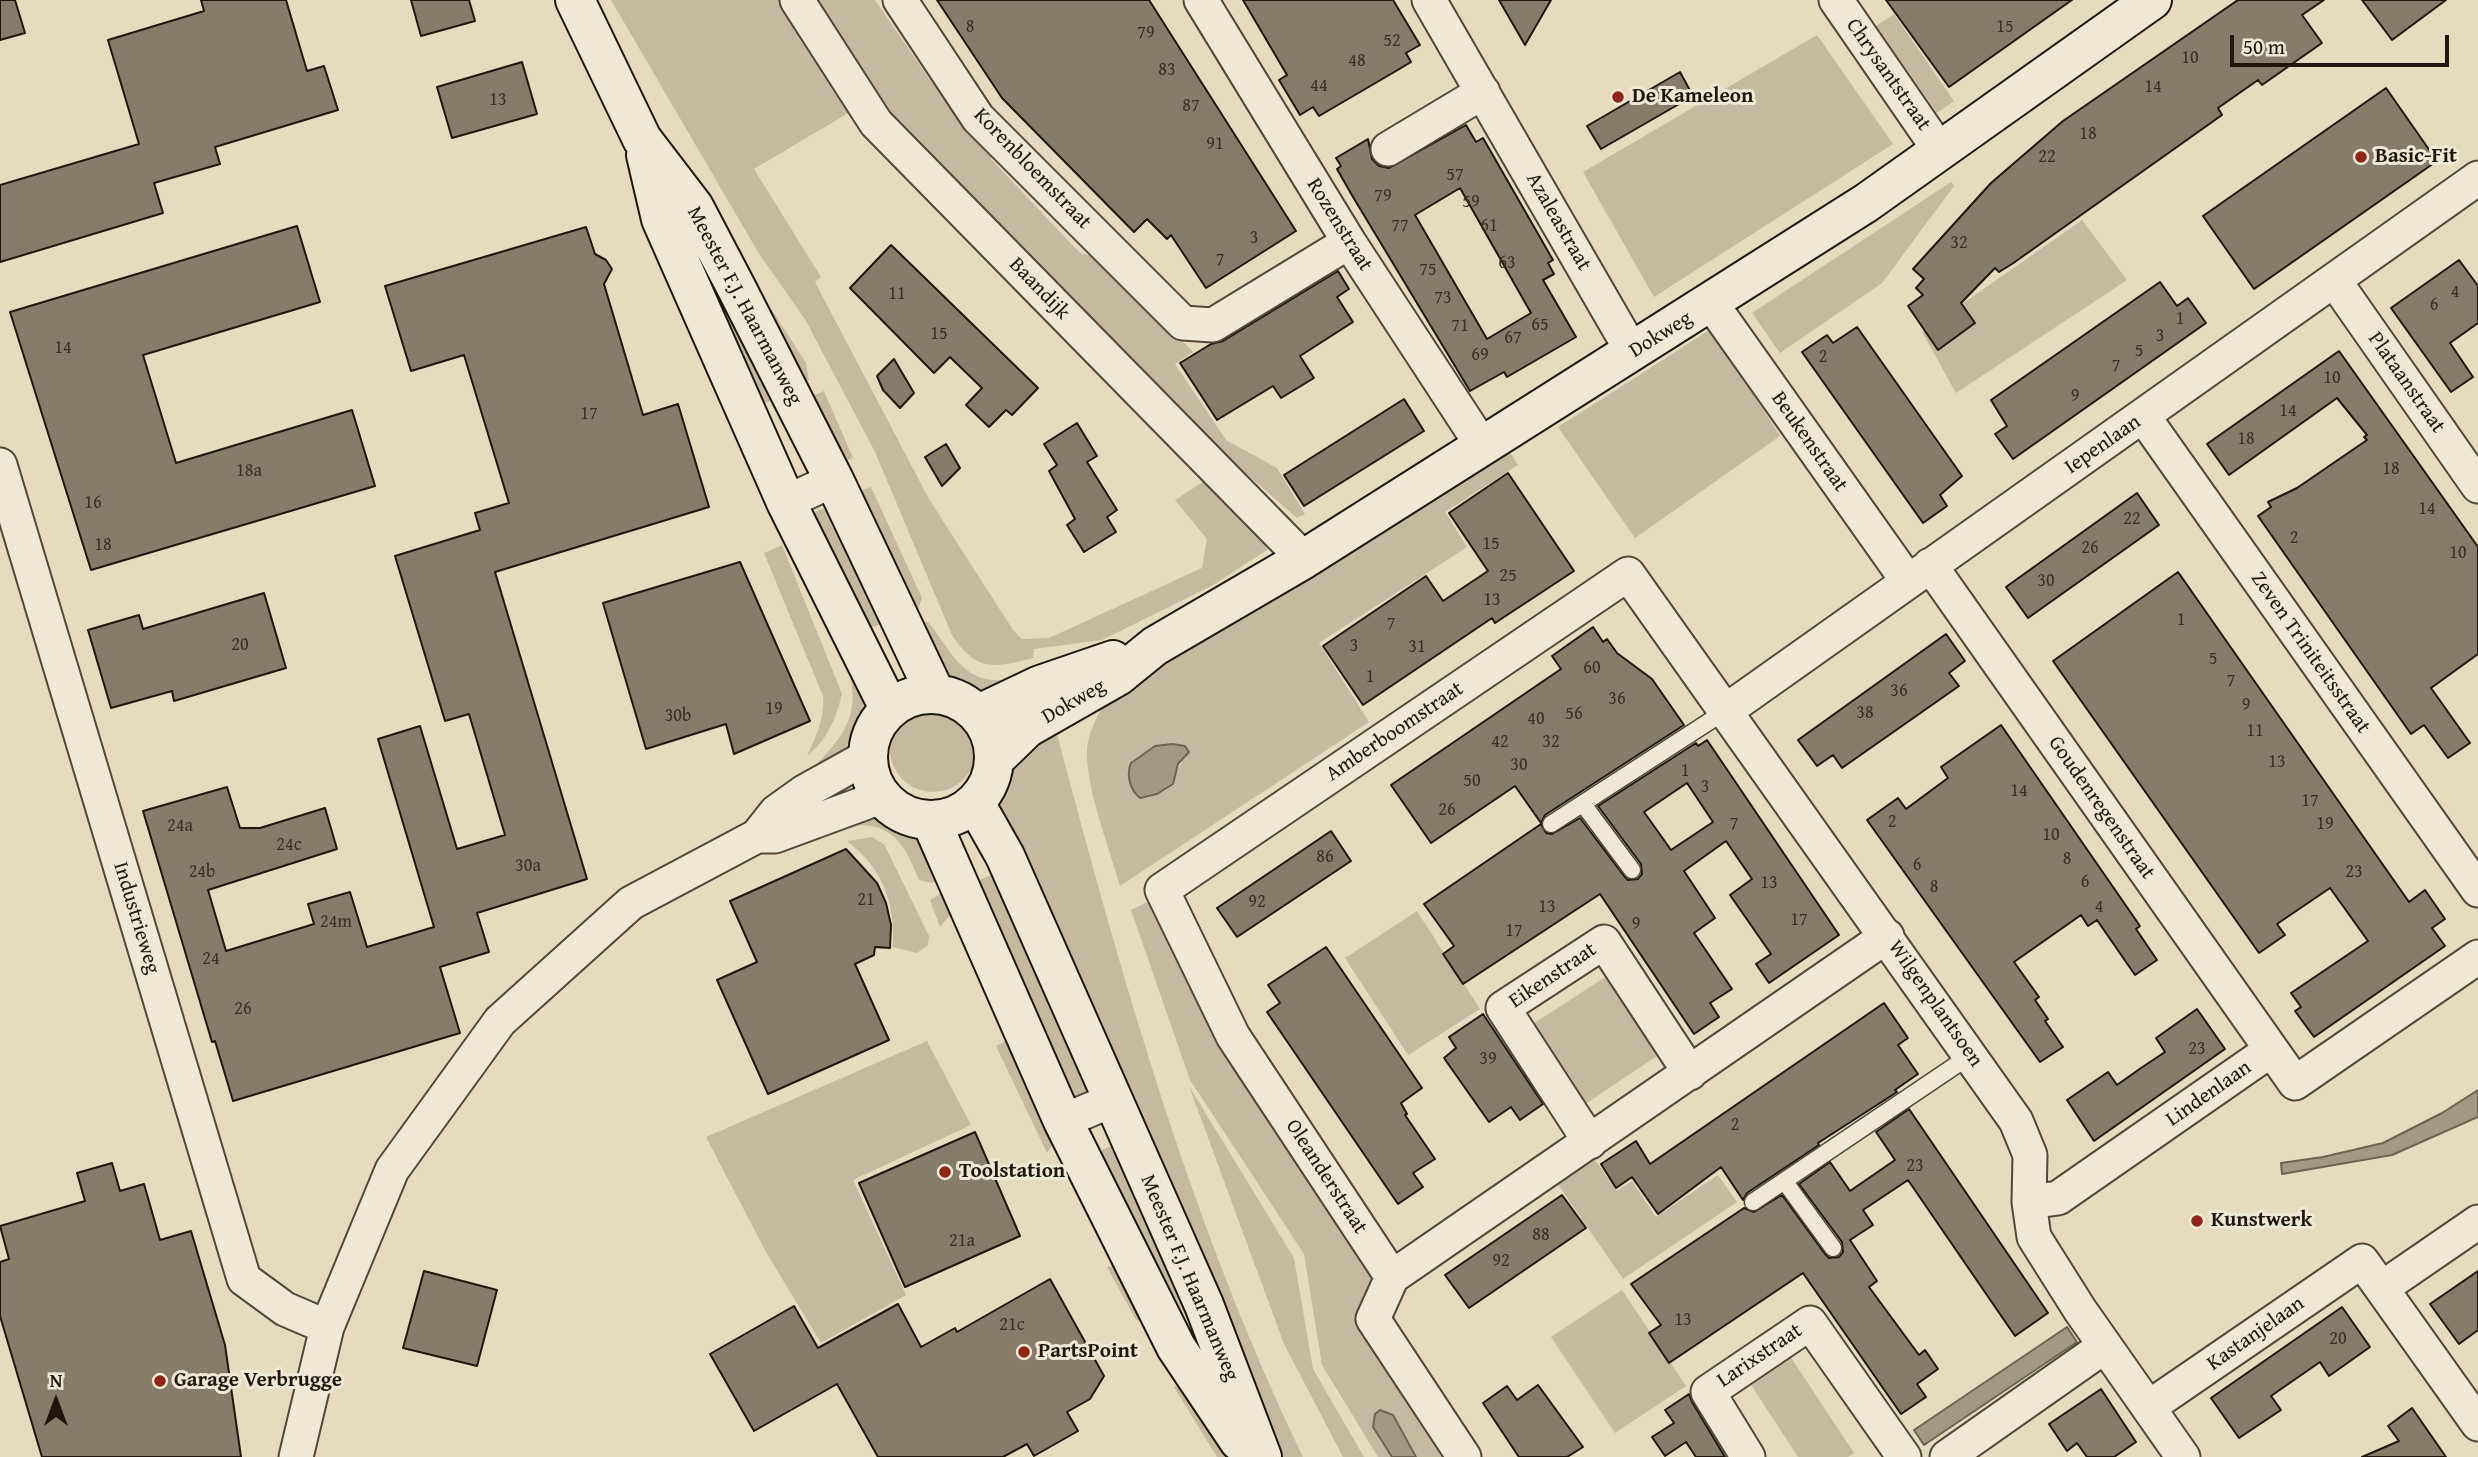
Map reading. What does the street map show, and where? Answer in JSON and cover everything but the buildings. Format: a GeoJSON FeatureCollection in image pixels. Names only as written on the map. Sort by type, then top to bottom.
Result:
{"type":"FeatureCollection","features":[{"type":"Feature","properties":{"kind":"main road","name":"Meester F.J. Haarmanweg"},"geometry":{"type":"LineString","coordinates":[[575,0],[642,139],[694,207],[834,480],[935,693]]}},
{"type":"Feature","properties":{"kind":"main road","name":"Dokweg"},"geometry":{"type":"LineString","coordinates":[[995,759],[1027,728],[1118,676],[1154,646],[1304,559],[1712,303],[1940,151],[2150,1]]}},
{"type":"Feature","properties":{"kind":"main road","name":"Meester F.J. Haarmanweg"},"geometry":{"type":"LineString","coordinates":[[642,139],[662,219],[786,502],[889,708]]}},
{"type":"Feature","properties":{"kind":"main road","name":"Dokweg"},"geometry":{"type":"LineString","coordinates":[[978,714],[1040,685],[1154,646]]}},
{"type":"Feature","properties":{"kind":"main road"},"geometry":{"type":"LineString","coordinates":[[935,693],[959,699],[978,714],[991,735],[995,759],[989,783],[975,803],[955,816],[931,821],[903,814],[881,797],[870,778],[867,757],[872,730],[889,708],[911,696],[935,693]]}},
{"type":"Feature","properties":{"kind":"main road","name":"Meester F.J. Haarmanweg"},"geometry":{"type":"LineString","coordinates":[[975,803],[1005,856],[1204,1305],[1262,1457]]}},
{"type":"Feature","properties":{"kind":"main road","name":"Meester F.J. Haarmanweg"},"geometry":{"type":"LineString","coordinates":[[931,821],[1063,1121],[1176,1347],[1250,1457]]}},
{"type":"Feature","properties":{"kind":"street","name":"Baandijk"},"geometry":{"type":"LineString","coordinates":[[797,0],[876,123],[1304,559]]}},
{"type":"Feature","properties":{"kind":"street","name":"Korenbloemstraat"},"geometry":{"type":"LineString","coordinates":[[900,0],[978,118],[1183,323],[1213,325],[1349,242]]}},
{"type":"Feature","properties":{"kind":"street","name":"Rozenstraat"},"geometry":{"type":"LineString","coordinates":[[1201,0],[1349,242],[1483,447]]}},
{"type":"Feature","properties":{"kind":"street","name":"Azaleastraat"},"geometry":{"type":"LineString","coordinates":[[1429,0],[1633,353]]}},
{"type":"Feature","properties":{"kind":"street","name":"Chrysantstraat"},"geometry":{"type":"LineString","coordinates":[[1836,0],[1940,151]]}},
{"type":"Feature","properties":{"kind":"street"},"geometry":{"type":"LineString","coordinates":[[1388,149],[1483,92]]}},
{"type":"Feature","properties":{"kind":"street","name":"Iepenlaan"},"geometry":{"type":"LineString","coordinates":[[1727,710],[2478,178]]}},
{"type":"Feature","properties":{"kind":"street","name":"Plataanstraat"},"geometry":{"type":"LineString","coordinates":[[2334,281],[2478,486]]}},
{"type":"Feature","properties":{"kind":"street","name":"Beukenstraat"},"geometry":{"type":"LineString","coordinates":[[1712,303],[1919,573]]}},
{"type":"Feature","properties":{"kind":"street","name":"Zeven Triniteitsstraat"},"geometry":{"type":"LineString","coordinates":[[2143,416],[2478,890]]}},
{"type":"Feature","properties":{"kind":"street","name":"Industrieweg"},"geometry":{"type":"LineString","coordinates":[[0,465],[244,1279],[285,1309],[327,1326]]}},
{"type":"Feature","properties":{"kind":"street"},"geometry":{"type":"LineString","coordinates":[[786,502],[834,480]]}},
{"type":"Feature","properties":{"kind":"street","name":"Wilgenplantsoen"},"geometry":{"type":"LineString","coordinates":[[1628,573],[2016,1121],[2028,1145],[2029,1202],[2034,1237],[2105,1346],[2183,1457]]}},
{"type":"Feature","properties":{"kind":"street","name":"Amberboomstraat"},"geometry":{"type":"LineString","coordinates":[[1162,890],[1628,573]]}},
{"type":"Feature","properties":{"kind":"street","name":"Goudenregenstraat"},"geometry":{"type":"LineString","coordinates":[[1919,573],[2271,1051]]}},
{"type":"Feature","properties":{"kind":"street"},"geometry":{"type":"LineString","coordinates":[[296,1457],[327,1326],[391,1170],[500,1021],[631,904],[757,836],[776,812],[804,792],[867,757]]}},
{"type":"Feature","properties":{"kind":"street"},"geometry":{"type":"LineString","coordinates":[[757,836],[775,836],[881,797]]}},
{"type":"Feature","properties":{"kind":"street","name":"Oleanderstraat"},"geometry":{"type":"LineString","coordinates":[[1162,890],[1233,1036],[1392,1277]]}},
{"type":"Feature","properties":{"kind":"street"},"geometry":{"type":"LineString","coordinates":[[1464,1457],[1373,1319],[1392,1277],[1886,936]]}},
{"type":"Feature","properties":{"kind":"street","name":"Eikenstraat"},"geometry":{"type":"LineString","coordinates":[[1590,1142],[1503,1008],[1604,942],[1690,1073]]}},
{"type":"Feature","properties":{"kind":"street","name":"Lindenlaan"},"geometry":{"type":"LineString","coordinates":[[2029,1202],[2058,1198],[2271,1051],[2295,1083],[2478,957]]}},
{"type":"Feature","properties":{"kind":"street"},"geometry":{"type":"LineString","coordinates":[[1063,1121],[1113,1100]]}},
{"type":"Feature","properties":{"kind":"street"},"geometry":{"type":"LineString","coordinates":[[2478,1222],[2382,1288],[2478,1424]]}},
{"type":"Feature","properties":{"kind":"street","name":"Kastanjelaan"},"geometry":{"type":"LineString","coordinates":[[2150,1407],[2362,1261],[2382,1288]]}},
{"type":"Feature","properties":{"kind":"street","name":"Larixstraat"},"geometry":{"type":"LineString","coordinates":[[1748,1457],[1708,1392],[1810,1323],[1904,1457]]}},
{"type":"Feature","properties":{"kind":"street"},"geometry":{"type":"LineString","coordinates":[[1965,1452],[2105,1346]]}},
{"type":"Feature","properties":{"kind":"lane"},"geometry":{"type":"LineString","coordinates":[[1551,824],[1727,710]]}},
{"type":"Feature","properties":{"kind":"lane"},"geometry":{"type":"LineString","coordinates":[[1583,804],[1632,870]]}},
{"type":"Feature","properties":{"kind":"lane"},"geometry":{"type":"LineString","coordinates":[[1753,1202],[1971,1055]]}},
{"type":"Feature","properties":{"kind":"lane"},"geometry":{"type":"LineString","coordinates":[[1785,1182],[1833,1248]]}},
{"type":"Feature","properties":{"kind":"shaded area"},"geometry":{"type":"Polygon","coordinates":[[[611,0],[784,0],[855,109],[754,169],[821,277],[815,282],[929,499],[1013,630],[1022,639],[1049,638],[1202,568],[1207,539],[1175,500],[1206,480],[1264,542],[1267,550],[1213,585],[1102,640],[1034,649],[1033,658],[1008,664],[987,664],[969,656],[952,635],[875,452],[806,321],[758,252],[611,0]]]}},
{"type":"Feature","properties":{"kind":"shaded area"},"geometry":{"type":"Polygon","coordinates":[[[816,0],[875,0],[932,83],[946,85],[991,143],[991,159],[1080,253],[1101,258],[1193,352],[1175,364],[1226,440],[1277,468],[1305,514],[1297,518],[1169,406],[898,123],[816,0]]]}},
{"type":"Feature","properties":{"kind":"shaded area"},"geometry":{"type":"Polygon","coordinates":[[[1894,14],[1954,101],[1937,113],[1876,26],[1894,14]]]}},
{"type":"Feature","properties":{"kind":"shaded area"},"geometry":{"type":"Polygon","coordinates":[[[1817,35],[1893,144],[1654,297],[1583,172],[1817,35]]]}},
{"type":"Feature","properties":{"kind":"shaded area"},"geometry":{"type":"Polygon","coordinates":[[[664,176],[782,396],[759,406],[664,176]]]}},
{"type":"Feature","properties":{"kind":"shaded area"},"geometry":{"type":"Polygon","coordinates":[[[1951,182],[1954,186],[1882,283],[1780,353],[1752,313],[1951,182]]]}},
{"type":"Feature","properties":{"kind":"shaded area"},"geometry":{"type":"Polygon","coordinates":[[[2082,220],[2127,280],[1956,393],[1922,332],[2082,220]]]}},
{"type":"Feature","properties":{"kind":"shaded area"},"geometry":{"type":"Polygon","coordinates":[[[718,226],[806,363],[809,380],[797,384],[718,226]]]}},
{"type":"Feature","properties":{"kind":"shaded area"},"geometry":{"type":"Polygon","coordinates":[[[1711,329],[1780,436],[1635,538],[1558,427],[1711,329]]]}},
{"type":"Feature","properties":{"kind":"shaded area"},"geometry":{"type":"Polygon","coordinates":[[[824,391],[853,458],[836,465],[807,398],[824,391]]]}},
{"type":"Feature","properties":{"kind":"shaded area"},"geometry":{"type":"Polygon","coordinates":[[[1508,449],[1518,465],[1445,512],[1467,547],[1319,643],[1369,722],[1120,886],[1094,801],[1088,767],[1089,739],[1105,701],[1508,449]],[[1155,746],[1128,770],[1133,792],[1147,798],[1166,790],[1188,752],[1155,746]]]}},
{"type":"Feature","properties":{"kind":"shaded area"},"geometry":{"type":"Polygon","coordinates":[[[871,487],[922,598],[918,609],[906,613],[854,493],[871,487]]]}},
{"type":"Feature","properties":{"kind":"shaded area"},"geometry":{"type":"Polygon","coordinates":[[[835,504],[889,621],[860,632],[809,514],[835,504]]]}},
{"type":"Feature","properties":{"kind":"shaded area"},"geometry":{"type":"Polygon","coordinates":[[[782,545],[842,694],[830,728],[807,756],[821,719],[823,696],[764,553],[782,545]]]}},
{"type":"Feature","properties":{"kind":"shaded area"},"geometry":{"type":"Polygon","coordinates":[[[928,622],[952,655],[969,671],[992,680],[1008,680],[998,693],[981,691],[936,667],[918,623],[928,622]]]}},
{"type":"Feature","properties":{"kind":"shaded area"},"geometry":{"type":"Polygon","coordinates":[[[845,657],[865,702],[850,741],[839,758],[806,775],[832,748],[848,722],[853,694],[845,657]]]}},
{"type":"Feature","properties":{"kind":"shaded area"},"geometry":{"type":"Polygon","coordinates":[[[933,706],[949,710],[963,719],[972,733],[976,749],[972,765],[963,779],[949,788],[933,792],[917,788],[903,779],[894,765],[890,749],[894,733],[903,719],[917,710],[933,706]]]}},
{"type":"Feature","properties":{"kind":"shaded area"},"geometry":{"type":"Polygon","coordinates":[[[1051,726],[1057,734],[1134,1010],[1194,1192],[1263,1370],[1303,1457],[1278,1457],[993,803],[1010,757],[1051,726]]]}},
{"type":"Feature","properties":{"kind":"shaded area"},"geometry":{"type":"Polygon","coordinates":[[[1155,746],[1185,746],[1189,752],[1178,764],[1173,784],[1157,794],[1140,798],[1130,782],[1131,763],[1155,746]]]}},
{"type":"Feature","properties":{"kind":"shaded area"},"geometry":{"type":"Polygon","coordinates":[[[878,813],[916,831],[945,876],[932,883],[919,880],[908,856],[895,838],[877,827],[850,826],[878,813]]]}},
{"type":"Feature","properties":{"kind":"shaded area"},"geometry":{"type":"Polygon","coordinates":[[[872,837],[884,844],[929,936],[928,945],[917,953],[893,947],[892,916],[884,888],[870,863],[847,841],[872,837]]]}},
{"type":"Feature","properties":{"kind":"shaded area"},"geometry":{"type":"Polygon","coordinates":[[[999,871],[1089,1093],[1076,1099],[1069,1099],[973,883],[999,871]]]}},
{"type":"Feature","properties":{"kind":"shaded area"},"geometry":{"type":"Polygon","coordinates":[[[950,888],[958,905],[940,927],[930,900],[950,888]]]}},
{"type":"Feature","properties":{"kind":"shaded area"},"geometry":{"type":"Polygon","coordinates":[[[1151,900],[1375,1276],[1360,1321],[1450,1457],[1416,1457],[1403,1431],[1385,1410],[1378,1438],[1392,1457],[1378,1457],[1322,1365],[1304,1254],[1190,1080],[1131,910],[1151,900]]]}},
{"type":"Feature","properties":{"kind":"shaded area"},"geometry":{"type":"Polygon","coordinates":[[[1417,911],[1480,1009],[1408,1055],[1345,958],[1417,911]]]}},
{"type":"Feature","properties":{"kind":"shaded area"},"geometry":{"type":"Polygon","coordinates":[[[1613,972],[1666,1050],[1581,1107],[1527,1028],[1613,972]]]}},
{"type":"Feature","properties":{"kind":"shaded area"},"geometry":{"type":"Polygon","coordinates":[[[1018,1035],[1053,1144],[1047,1153],[996,1046],[1018,1035]]]}},
{"type":"Feature","properties":{"kind":"shaded area"},"geometry":{"type":"Polygon","coordinates":[[[927,1041],[971,1125],[853,1180],[906,1295],[821,1343],[766,1252],[706,1137],[927,1041]]]}},
{"type":"Feature","properties":{"kind":"shaded area"},"geometry":{"type":"Polygon","coordinates":[[[1189,1086],[1294,1258],[1313,1369],[1364,1457],[1343,1457],[1284,1344],[1189,1086]]]}},
{"type":"Feature","properties":{"kind":"shaded area"},"geometry":{"type":"Polygon","coordinates":[[[2478,1090],[2478,1117],[2392,1155],[2282,1174],[2281,1163],[2323,1157],[2383,1143],[2442,1113],[2478,1090]]]}},
{"type":"Feature","properties":{"kind":"shaded area"},"geometry":{"type":"Polygon","coordinates":[[[1113,1146],[1204,1351],[1100,1157],[1103,1149],[1113,1146]]]}},
{"type":"Feature","properties":{"kind":"shaded area"},"geometry":{"type":"Polygon","coordinates":[[[1594,1158],[1617,1191],[1632,1181],[1656,1217],[1718,1175],[1737,1202],[1623,1279],[1557,1183],[1594,1158]]]}},
{"type":"Feature","properties":{"kind":"shaded area"},"geometry":{"type":"Polygon","coordinates":[[[1119,1265],[1143,1322],[1136,1320],[1107,1267],[1119,1265]]]}},
{"type":"Feature","properties":{"kind":"shaded area"},"geometry":{"type":"Polygon","coordinates":[[[1622,1290],[1686,1386],[1615,1433],[1551,1337],[1622,1290]]]}},
{"type":"Feature","properties":{"kind":"shaded area"},"geometry":{"type":"Polygon","coordinates":[[[2067,1327],[2077,1342],[1924,1445],[1914,1430],[2067,1327]]]}},
{"type":"Feature","properties":{"kind":"shaded area"},"geometry":{"type":"Polygon","coordinates":[[[1784,1347],[1854,1453],[1848,1457],[1798,1457],[1744,1374],[1784,1347]]]}},
{"type":"Feature","properties":{"kind":"shaded area"},"geometry":{"type":"Polygon","coordinates":[[[1189,1385],[1231,1457],[1217,1457],[1174,1387],[1189,1385]]]}},
{"type":"Feature","properties":{"kind":"shaded area"},"geometry":{"type":"Polygon","coordinates":[[[1380,1410],[1393,1415],[1416,1457],[1392,1457],[1373,1427],[1375,1414],[1380,1410]]]}},
{"type":"Feature","properties":{"kind":"place","name":"De Kameleon"},"geometry":{"type":"Point","coordinates":[1618,97]}},
{"type":"Feature","properties":{"kind":"place","name":"Basic-Fit"},"geometry":{"type":"Point","coordinates":[2361,157]}},
{"type":"Feature","properties":{"kind":"place","name":"Toolstation"},"geometry":{"type":"Point","coordinates":[945,1172]}},
{"type":"Feature","properties":{"kind":"place","name":"Kunstwerk"},"geometry":{"type":"Point","coordinates":[2197,1221]}},
{"type":"Feature","properties":{"kind":"place","name":"PartsPoint"},"geometry":{"type":"Point","coordinates":[1024,1352]}},
{"type":"Feature","properties":{"kind":"place","name":"Garage Verbrugge"},"geometry":{"type":"Point","coordinates":[160,1381]}}]}
